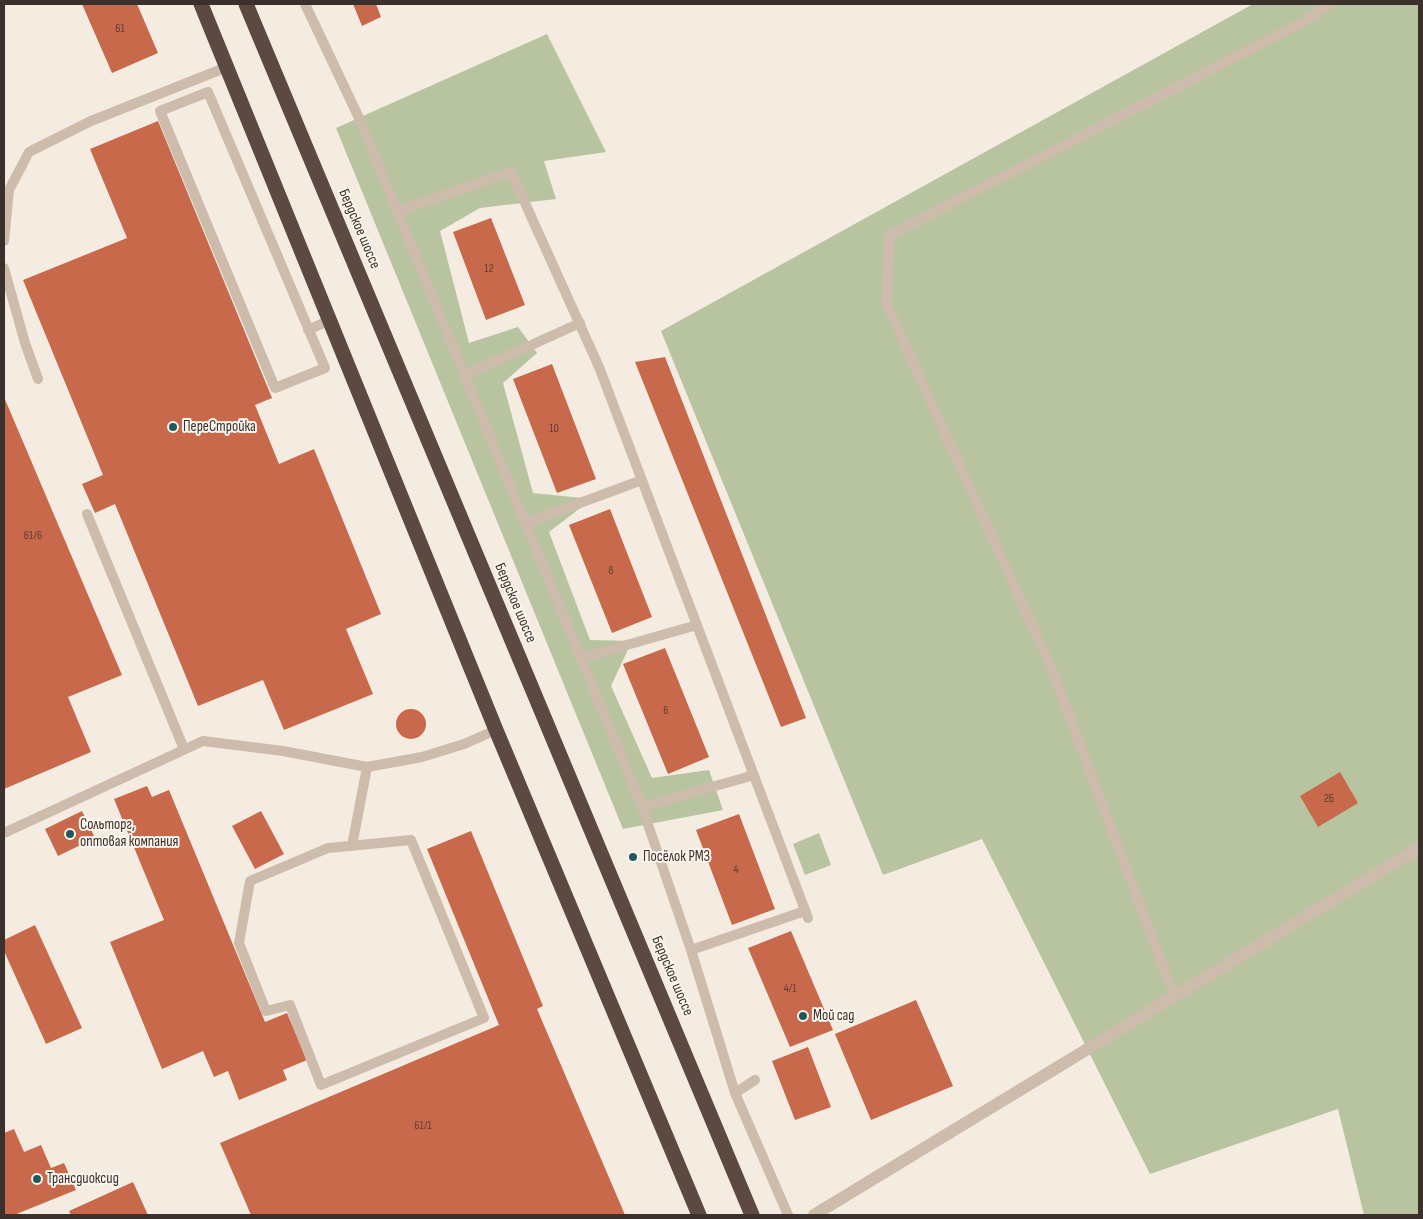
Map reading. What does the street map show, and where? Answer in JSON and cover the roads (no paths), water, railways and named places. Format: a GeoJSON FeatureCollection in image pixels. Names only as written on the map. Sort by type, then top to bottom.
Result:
{"type":"FeatureCollection","features":[{"type":"Feature","properties":{"kind":"highway"},"geometry":{"type":"LineString","coordinates":[[201,4],[496,730],[699,1215]]}},
{"type":"Feature","properties":{"kind":"highway","name":"Бердское шоссе"},"geometry":{"type":"LineString","coordinates":[[246,4],[752,1215]]}},
{"type":"Feature","properties":{"kind":"street"},"geometry":{"type":"LineString","coordinates":[[814,1215],[1419,848]]}},
{"type":"Feature","properties":{"kind":"lane"},"geometry":{"type":"LineString","coordinates":[[304,4],[359,118],[642,807],[691,950],[736,1093],[788,1215]]}},
{"type":"Feature","properties":{"kind":"lane"},"geometry":{"type":"LineString","coordinates":[[1174,996],[1051,667],[886,303],[890,236],[1303,22],[1330,4]]}},
{"type":"Feature","properties":{"kind":"lane"},"geometry":{"type":"LineString","coordinates":[[4,241],[9,190],[28,152],[91,121],[227,67]]}},
{"type":"Feature","properties":{"kind":"lane"},"geometry":{"type":"LineString","coordinates":[[180,86],[186,100]]}},
{"type":"Feature","properties":{"kind":"lane"},"geometry":{"type":"LineString","coordinates":[[208,92],[308,330],[324,368],[275,388],[160,111],[208,92]]}},
{"type":"Feature","properties":{"kind":"lane"},"geometry":{"type":"LineString","coordinates":[[397,211],[511,172],[599,367],[807,914],[691,950]]}},
{"type":"Feature","properties":{"kind":"lane"},"geometry":{"type":"LineString","coordinates":[[4,268],[25,343],[38,379]]}},
{"type":"Feature","properties":{"kind":"lane"},"geometry":{"type":"LineString","coordinates":[[308,330],[330,320]]}},
{"type":"Feature","properties":{"kind":"lane"},"geometry":{"type":"LineString","coordinates":[[464,375],[580,323]]}},
{"type":"Feature","properties":{"kind":"lane"},"geometry":{"type":"LineString","coordinates":[[526,523],[642,480]]}},
{"type":"Feature","properties":{"kind":"lane"},"geometry":{"type":"LineString","coordinates":[[87,514],[184,749]]}},
{"type":"Feature","properties":{"kind":"lane"},"geometry":{"type":"LineString","coordinates":[[581,658],[697,625]]}},
{"type":"Feature","properties":{"kind":"lane"},"geometry":{"type":"LineString","coordinates":[[4,833],[203,741],[283,751],[366,767],[422,757],[464,744],[496,730]]}},
{"type":"Feature","properties":{"kind":"lane"},"geometry":{"type":"LineString","coordinates":[[352,846],[366,767]]}},
{"type":"Feature","properties":{"kind":"lane"},"geometry":{"type":"LineString","coordinates":[[642,807],[754,775]]}},
{"type":"Feature","properties":{"kind":"lane"},"geometry":{"type":"LineString","coordinates":[[410,840],[484,1018],[321,1085],[290,1005],[266,1011],[239,943],[250,881],[328,848],[352,846],[410,840]]}},
{"type":"Feature","properties":{"kind":"lane"},"geometry":{"type":"LineString","coordinates":[[736,1093],[755,1080]]}},
{"type":"Feature","properties":{"kind":"place","name":"ПереСтройка"},"geometry":{"type":"Point","coordinates":[173,427]}},
{"type":"Feature","properties":{"kind":"place","name":"Сольторг, оптовая компания"},"geometry":{"type":"Point","coordinates":[70,834]}},
{"type":"Feature","properties":{"kind":"place","name":"Посёлок РМЗ"},"geometry":{"type":"Point","coordinates":[633,857]}},
{"type":"Feature","properties":{"kind":"place","name":"Мой сад"},"geometry":{"type":"Point","coordinates":[803,1016]}},
{"type":"Feature","properties":{"kind":"place","name":"Трансдиоксид"},"geometry":{"type":"Point","coordinates":[37,1179]}}]}
